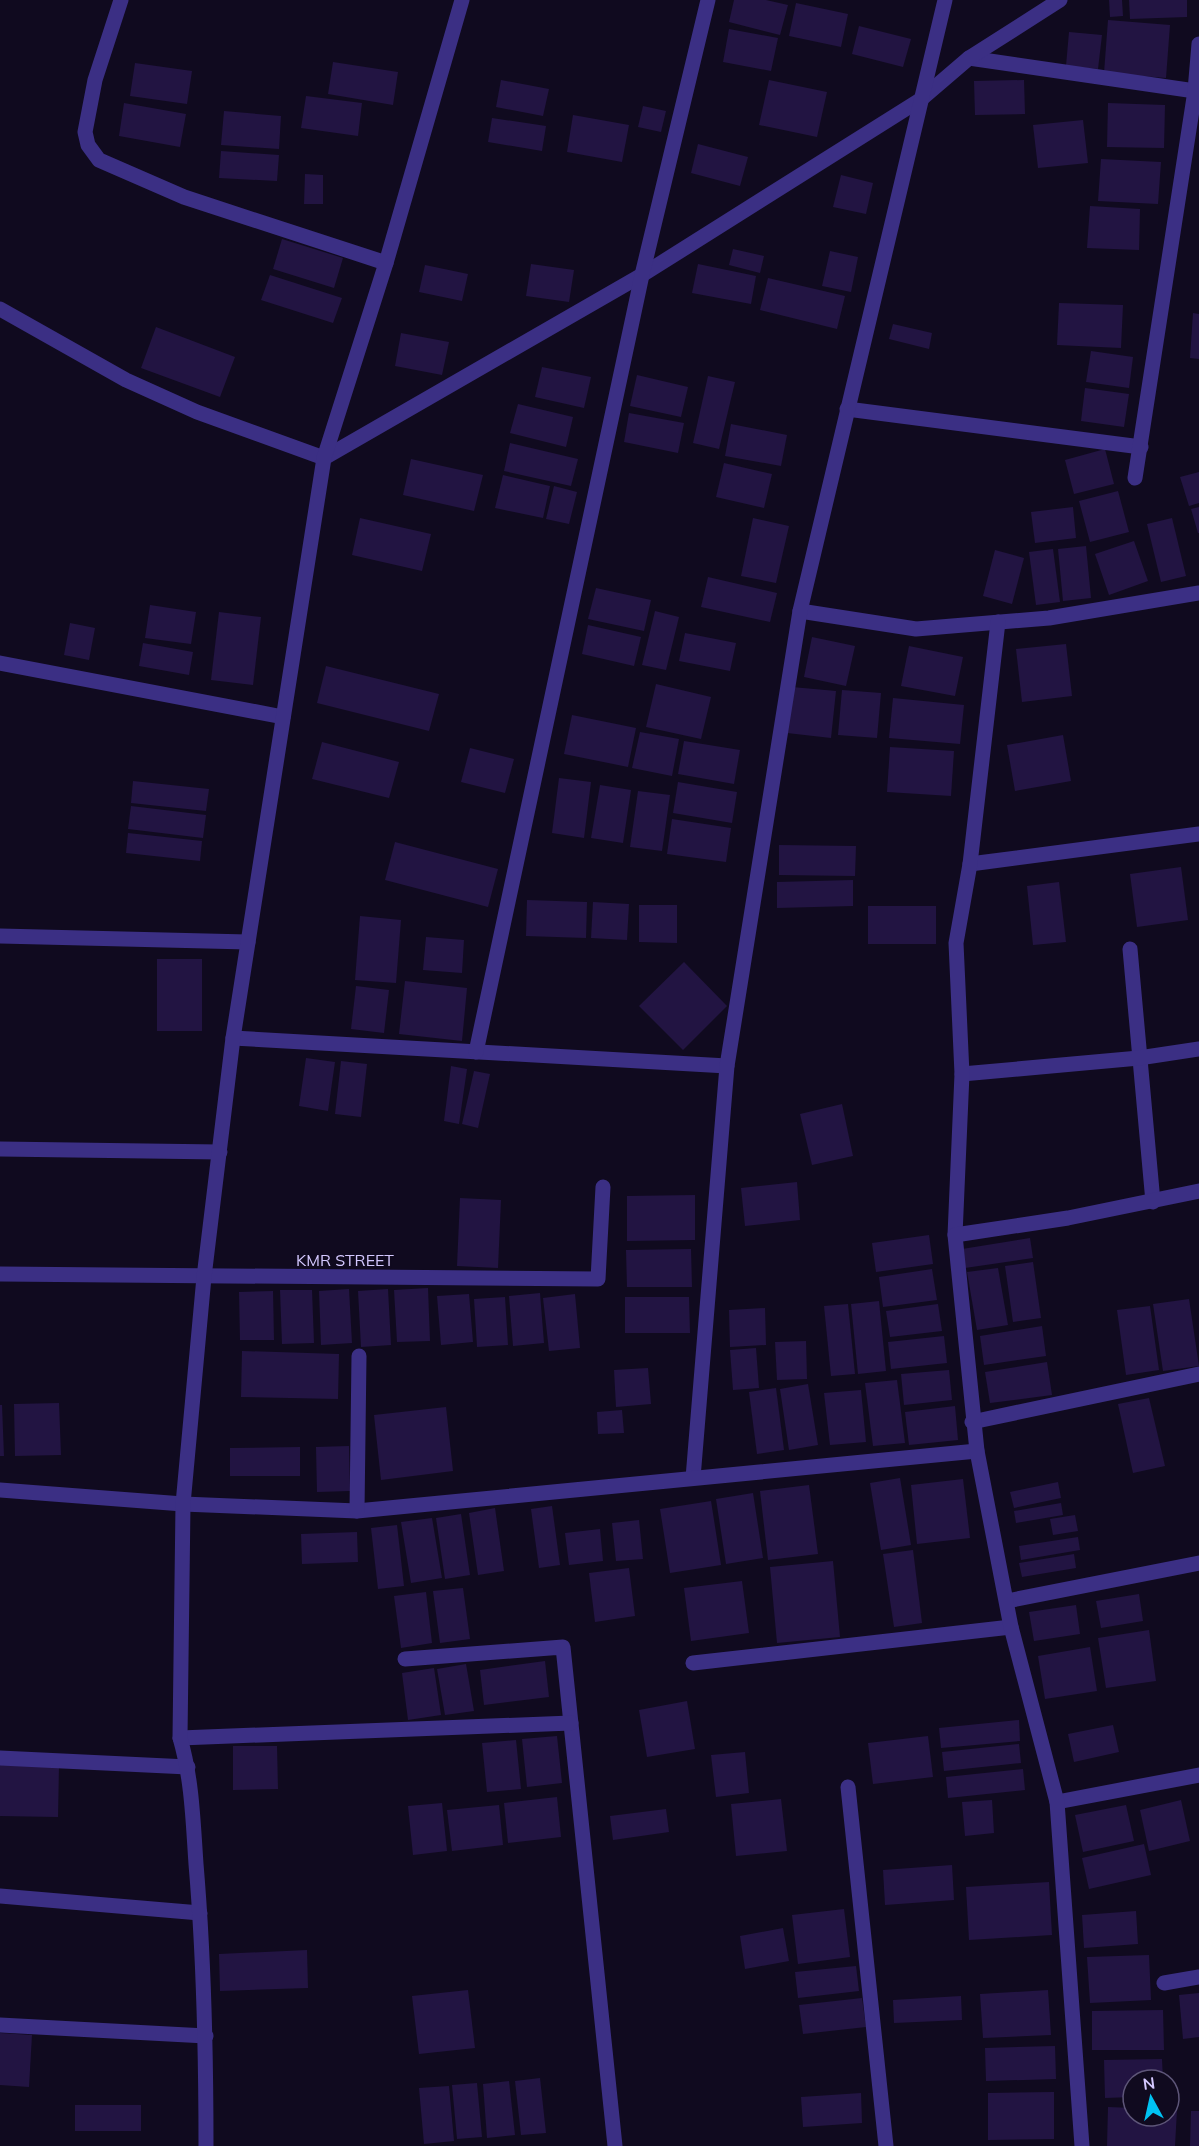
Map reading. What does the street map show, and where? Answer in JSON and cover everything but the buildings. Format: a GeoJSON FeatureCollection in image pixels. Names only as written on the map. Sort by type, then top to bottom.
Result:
{"type":"FeatureCollection","features":[{"type":"Feature","properties":{"kind":"street"},"geometry":{"type":"LineString","coordinates":[[121,0],[95,80],[85,132],[88,145],[99,160],[184,197],[386,263]]}},
{"type":"Feature","properties":{"kind":"street"},"geometry":{"type":"LineString","coordinates":[[206,2146],[206,2036],[200,1913],[188,1767],[180,1738],[183,1504],[204,1277],[233,1038],[324,458],[386,263],[462,0]]}},
{"type":"Feature","properties":{"kind":"street"},"geometry":{"type":"LineString","coordinates":[[476,1052],[642,275],[708,0]]}},
{"type":"Feature","properties":{"kind":"street"},"geometry":{"type":"LineString","coordinates":[[693,1478],[727,1066],[800,611],[945,0]]}},
{"type":"Feature","properties":{"kind":"street"},"geometry":{"type":"LineString","coordinates":[[0,309],[126,380],[197,412],[324,458],[642,275],[920,100],[969,58],[1059,0]]}},
{"type":"Feature","properties":{"kind":"street"},"geometry":{"type":"LineString","coordinates":[[1135,478],[1195,91],[1199,44]]}},
{"type":"Feature","properties":{"kind":"street"},"geometry":{"type":"LineString","coordinates":[[969,58],[1195,91]]}},
{"type":"Feature","properties":{"kind":"street"},"geometry":{"type":"LineString","coordinates":[[847,409],[1141,447]]}},
{"type":"Feature","properties":{"kind":"street"},"geometry":{"type":"LineString","coordinates":[[800,611],[916,629],[1049,618],[1199,593]]}},
{"type":"Feature","properties":{"kind":"street"},"geometry":{"type":"LineString","coordinates":[[998,621],[970,864],[956,943],[962,1074],[955,1235],[972,1422],[977,1451],[1011,1628],[1057,1802],[1082,2146]]}},
{"type":"Feature","properties":{"kind":"street"},"geometry":{"type":"LineString","coordinates":[[0,663],[283,717]]}},
{"type":"Feature","properties":{"kind":"street"},"geometry":{"type":"LineString","coordinates":[[970,864],[1199,834]]}},
{"type":"Feature","properties":{"kind":"street"},"geometry":{"type":"LineString","coordinates":[[0,936],[248,942]]}},
{"type":"Feature","properties":{"kind":"street"},"geometry":{"type":"LineString","coordinates":[[1130,948],[1153,1202]]}},
{"type":"Feature","properties":{"kind":"street"},"geometry":{"type":"LineString","coordinates":[[233,1038],[727,1066]]}},
{"type":"Feature","properties":{"kind":"street"},"geometry":{"type":"LineString","coordinates":[[962,1074],[1139,1058],[1199,1049]]}},
{"type":"Feature","properties":{"kind":"street"},"geometry":{"type":"LineString","coordinates":[[0,1149],[220,1152]]}},
{"type":"Feature","properties":{"kind":"street","name":"KMR STREET"},"geometry":{"type":"LineString","coordinates":[[0,1274],[598,1279],[603,1187]]}},
{"type":"Feature","properties":{"kind":"street"},"geometry":{"type":"LineString","coordinates":[[955,1235],[1153,1202],[1199,1191]]}},
{"type":"Feature","properties":{"kind":"street"},"geometry":{"type":"LineString","coordinates":[[357,1511],[359,1356]]}},
{"type":"Feature","properties":{"kind":"street"},"geometry":{"type":"LineString","coordinates":[[972,1422],[1199,1374]]}},
{"type":"Feature","properties":{"kind":"street"},"geometry":{"type":"LineString","coordinates":[[0,1490],[183,1504],[357,1511],[977,1451]]}},
{"type":"Feature","properties":{"kind":"street"},"geometry":{"type":"LineString","coordinates":[[1007,1601],[1199,1563]]}},
{"type":"Feature","properties":{"kind":"street"},"geometry":{"type":"LineString","coordinates":[[693,1663],[1011,1628]]}},
{"type":"Feature","properties":{"kind":"street"},"geometry":{"type":"LineString","coordinates":[[405,1659],[563,1647],[615,2146]]}},
{"type":"Feature","properties":{"kind":"street"},"geometry":{"type":"LineString","coordinates":[[180,1738],[571,1723]]}},
{"type":"Feature","properties":{"kind":"street"},"geometry":{"type":"LineString","coordinates":[[0,1758],[188,1767]]}},
{"type":"Feature","properties":{"kind":"street"},"geometry":{"type":"LineString","coordinates":[[1057,1802],[1199,1775]]}},
{"type":"Feature","properties":{"kind":"street"},"geometry":{"type":"LineString","coordinates":[[848,1786],[886,2146]]}},
{"type":"Feature","properties":{"kind":"street"},"geometry":{"type":"LineString","coordinates":[[0,1896],[200,1913]]}},
{"type":"Feature","properties":{"kind":"street"},"geometry":{"type":"LineString","coordinates":[[1164,1983],[1199,1977]]}},
{"type":"Feature","properties":{"kind":"street"},"geometry":{"type":"LineString","coordinates":[[0,2025],[206,2036]]}}]}
